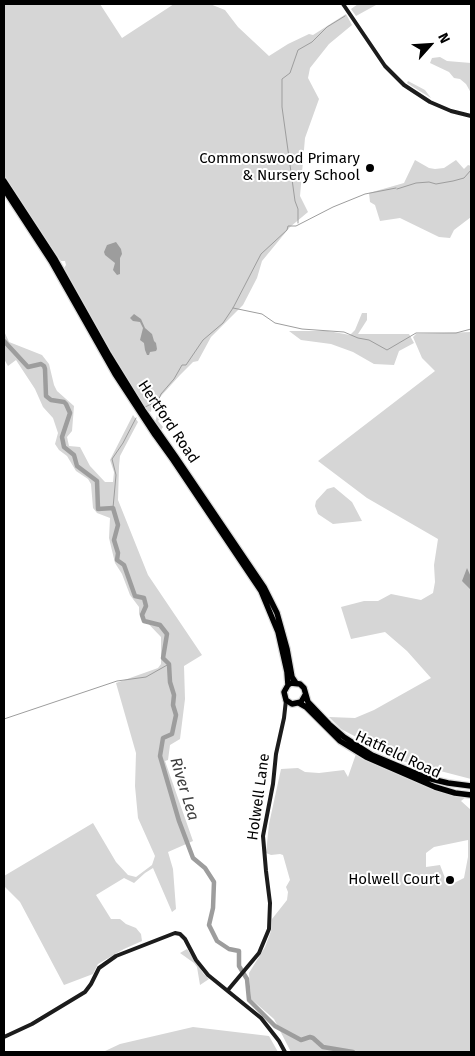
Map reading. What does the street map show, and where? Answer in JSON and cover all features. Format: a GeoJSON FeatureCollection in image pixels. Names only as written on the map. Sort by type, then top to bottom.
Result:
{"type":"FeatureCollection","features":[{"type":"Feature","properties":{"kind":"highway","name":"Hertford Road"},"geometry":{"type":"LineString","coordinates":[[4,181],[55,258],[109,355],[143,410],[264,587],[277,613],[287,649],[292,677],[296,683]]}},
{"type":"Feature","properties":{"kind":"highway","name":"Hertford Road"},"geometry":{"type":"LineString","coordinates":[[4,189],[52,261],[116,374],[260,591],[274,619],[281,642],[288,685]]}},
{"type":"Feature","properties":{"kind":"highway"},"geometry":{"type":"LineString","coordinates":[[296,683],[303,687],[305,695],[299,703],[292,704],[286,700],[284,692],[288,685],[296,683]]}},
{"type":"Feature","properties":{"kind":"highway","name":"Hatfield Road"},"geometry":{"type":"LineString","coordinates":[[305,695],[308,702],[335,730],[362,750],[427,778],[471,786]]}},
{"type":"Feature","properties":{"kind":"highway","name":"Hatfield Road"},"geometry":{"type":"LineString","coordinates":[[299,703],[306,707],[340,741],[360,754],[435,787],[455,793],[471,795]]}},
{"type":"Feature","properties":{"kind":"main road"},"geometry":{"type":"LineString","coordinates":[[343,4],[386,66],[404,85],[441,107],[471,116]]}},
{"type":"Feature","properties":{"kind":"main road","name":"Holwell Lane"},"geometry":{"type":"LineString","coordinates":[[228,990],[263,947],[270,925],[270,903],[263,836],[272,791],[276,754],[286,709],[286,700]]}},
{"type":"Feature","properties":{"kind":"main road"},"geometry":{"type":"LineString","coordinates":[[286,709],[292,704]]}},
{"type":"Feature","properties":{"kind":"main road"},"geometry":{"type":"LineString","coordinates":[[4,1037],[26,1027],[85,992],[92,984],[99,968],[116,956],[170,933],[177,933],[185,939],[204,971],[261,1018],[285,1052]]}},
{"type":"Feature","properties":{"kind":"shaded area"},"geometry":{"type":"Polygon","coordinates":[[[4,4],[100,4],[122,38],[174,4],[210,4],[225,10],[238,27],[269,56],[288,44],[309,34],[313,35],[346,14],[352,25],[329,44],[310,68],[308,78],[319,99],[305,138],[300,196],[308,212],[290,227],[262,261],[257,278],[243,305],[211,337],[198,361],[193,362],[180,375],[152,406],[151,412],[146,410],[121,372],[66,273],[64,268],[66,265],[65,261],[61,261],[4,180],[4,4]]]}},
{"type":"Feature","properties":{"kind":"shaded area"},"geometry":{"type":"Polygon","coordinates":[[[358,4],[386,4],[376,5],[356,16],[351,9],[358,4]]]}},
{"type":"Feature","properties":{"kind":"shaded area"},"geometry":{"type":"Polygon","coordinates":[[[440,57],[447,61],[471,63],[471,93],[466,84],[460,79],[454,78],[449,72],[430,63],[432,58],[440,57]]]}},
{"type":"Feature","properties":{"kind":"shaded area"},"geometry":{"type":"Polygon","coordinates":[[[408,81],[425,90],[431,98],[407,83],[408,81]]]}},
{"type":"Feature","properties":{"kind":"shaded area"},"geometry":{"type":"Polygon","coordinates":[[[415,160],[429,168],[435,169],[444,168],[456,160],[464,169],[468,165],[471,166],[471,217],[454,230],[450,238],[439,237],[400,218],[380,221],[375,205],[370,202],[369,193],[404,183],[415,160]]]}},
{"type":"Feature","properties":{"kind":"shaded area"},"geometry":{"type":"Polygon","coordinates":[[[116,242],[122,254],[120,258],[120,274],[117,275],[113,270],[115,263],[104,252],[107,245],[116,242]]]}},
{"type":"Feature","properties":{"kind":"shaded area"},"geometry":{"type":"Polygon","coordinates":[[[362,313],[367,313],[367,320],[358,334],[409,334],[414,343],[399,351],[394,365],[374,364],[353,352],[331,344],[301,340],[289,331],[328,331],[350,335],[355,330],[362,313]]]}},
{"type":"Feature","properties":{"kind":"shaded area"},"geometry":{"type":"Polygon","coordinates":[[[134,314],[141,319],[156,343],[156,351],[150,352],[149,355],[147,355],[144,343],[140,340],[143,328],[140,322],[133,321],[130,318],[134,314]]]}},
{"type":"Feature","properties":{"kind":"shaded area"},"geometry":{"type":"Polygon","coordinates":[[[4,331],[9,342],[42,355],[49,364],[57,391],[74,406],[72,431],[67,437],[69,446],[80,447],[90,466],[105,482],[113,482],[114,472],[110,460],[133,415],[138,422],[120,456],[118,500],[148,575],[202,655],[184,666],[185,699],[180,739],[170,745],[168,760],[165,761],[193,841],[168,852],[173,869],[176,909],[172,912],[153,868],[134,883],[124,878],[96,895],[111,919],[120,919],[136,928],[141,934],[142,941],[98,964],[93,974],[64,985],[20,902],[4,886],[4,876],[93,823],[116,862],[128,875],[136,877],[152,865],[155,856],[138,818],[135,786],[136,753],[116,683],[158,668],[161,664],[161,637],[139,614],[139,607],[130,595],[122,574],[115,563],[109,538],[110,518],[97,513],[93,508],[91,484],[88,479],[76,471],[67,456],[55,444],[58,433],[53,418],[43,407],[35,389],[16,360],[8,366],[4,359],[4,331]]]}},
{"type":"Feature","properties":{"kind":"shaded area"},"geometry":{"type":"Polygon","coordinates":[[[471,332],[471,779],[402,761],[341,729],[329,717],[355,718],[374,710],[431,678],[407,651],[385,632],[351,639],[341,607],[364,601],[378,601],[391,594],[421,600],[433,593],[435,582],[434,565],[438,539],[367,498],[318,461],[435,371],[422,358],[413,337],[416,334],[471,332]]]}},
{"type":"Feature","properties":{"kind":"shaded area"},"geometry":{"type":"Polygon","coordinates":[[[158,412],[161,417],[158,421],[163,427],[161,430],[186,466],[157,428],[155,422],[158,412]]]}},
{"type":"Feature","properties":{"kind":"shaded area"},"geometry":{"type":"Polygon","coordinates":[[[334,487],[352,502],[362,521],[333,524],[318,514],[315,506],[316,501],[327,489],[334,487]]]}},
{"type":"Feature","properties":{"kind":"shaded area"},"geometry":{"type":"Polygon","coordinates":[[[467,568],[471,577],[471,590],[462,581],[467,568]]]}},
{"type":"Feature","properties":{"kind":"shaded area"},"geometry":{"type":"Polygon","coordinates":[[[356,754],[436,791],[466,797],[461,801],[471,810],[471,1052],[291,1052],[274,1019],[251,999],[249,973],[265,947],[271,931],[272,919],[287,900],[288,892],[286,887],[290,880],[283,855],[266,853],[269,824],[281,769],[298,768],[305,772],[319,773],[344,770],[348,777],[356,754]],[[468,840],[434,847],[426,853],[426,867],[440,865],[448,886],[464,878],[468,857],[468,840]]]}},
{"type":"Feature","properties":{"kind":"shaded area"},"geometry":{"type":"Polygon","coordinates":[[[187,949],[209,979],[200,985],[197,967],[180,953],[187,949]]]}},
{"type":"Feature","properties":{"kind":"shaded area"},"geometry":{"type":"Polygon","coordinates":[[[193,1027],[269,1036],[278,1052],[103,1052],[120,1044],[193,1027]]]}},
{"type":"Feature","properties":{"kind":"waterway"},"geometry":{"type":"LineString","coordinates":[[298,223],[298,209],[295,201],[282,107],[282,79],[290,73],[298,50],[312,42],[327,27],[345,16]]}},
{"type":"Feature","properties":{"kind":"waterway"},"geometry":{"type":"LineString","coordinates":[[397,189],[416,183],[429,182],[436,184],[453,181],[464,178],[471,170]]}},
{"type":"Feature","properties":{"kind":"waterway"},"geometry":{"type":"LineString","coordinates":[[145,407],[158,401],[182,365],[186,365],[203,340],[223,323],[233,308],[261,254],[287,230],[288,226],[296,226],[333,207],[365,194],[396,188]]}},
{"type":"Feature","properties":{"kind":"waterway"},"geometry":{"type":"LineString","coordinates":[[233,308],[262,314],[275,323],[302,329],[344,332],[369,340],[387,350],[416,333],[456,333],[471,329]]}},
{"type":"Feature","properties":{"kind":"waterway","name":"River Lea"},"geometry":{"type":"LineString","coordinates":[[4,341],[28,367],[41,364],[44,366],[46,396],[51,400],[66,404],[70,413],[62,437],[64,447],[74,455],[77,466],[97,481],[98,509],[113,508],[118,525],[114,540],[118,553],[117,560],[124,565],[135,596],[144,598],[146,606],[142,615],[144,621],[160,625],[167,634],[163,658],[169,664],[170,682],[174,695],[173,705],[176,715],[172,734],[163,738],[160,756],[179,821],[193,858],[205,868],[214,882],[213,908],[209,925],[217,941],[229,949],[239,951],[239,966],[247,979],[249,1000],[275,1026],[301,1040],[310,1037],[323,1047],[353,1052]]}},
{"type":"Feature","properties":{"kind":"waterway"},"geometry":{"type":"LineString","coordinates":[[113,508],[116,475],[112,459],[136,418]]}},
{"type":"Feature","properties":{"kind":"waterway"},"geometry":{"type":"LineString","coordinates":[[4,719],[117,681],[146,677],[169,664]]}},
{"type":"Feature","properties":{"kind":"place","name":"Commonswood Primary & Nursery School"},"geometry":{"type":"Point","coordinates":[370,168]}},
{"type":"Feature","properties":{"kind":"place","name":"Holwell Court"},"geometry":{"type":"Point","coordinates":[450,880]}}]}
